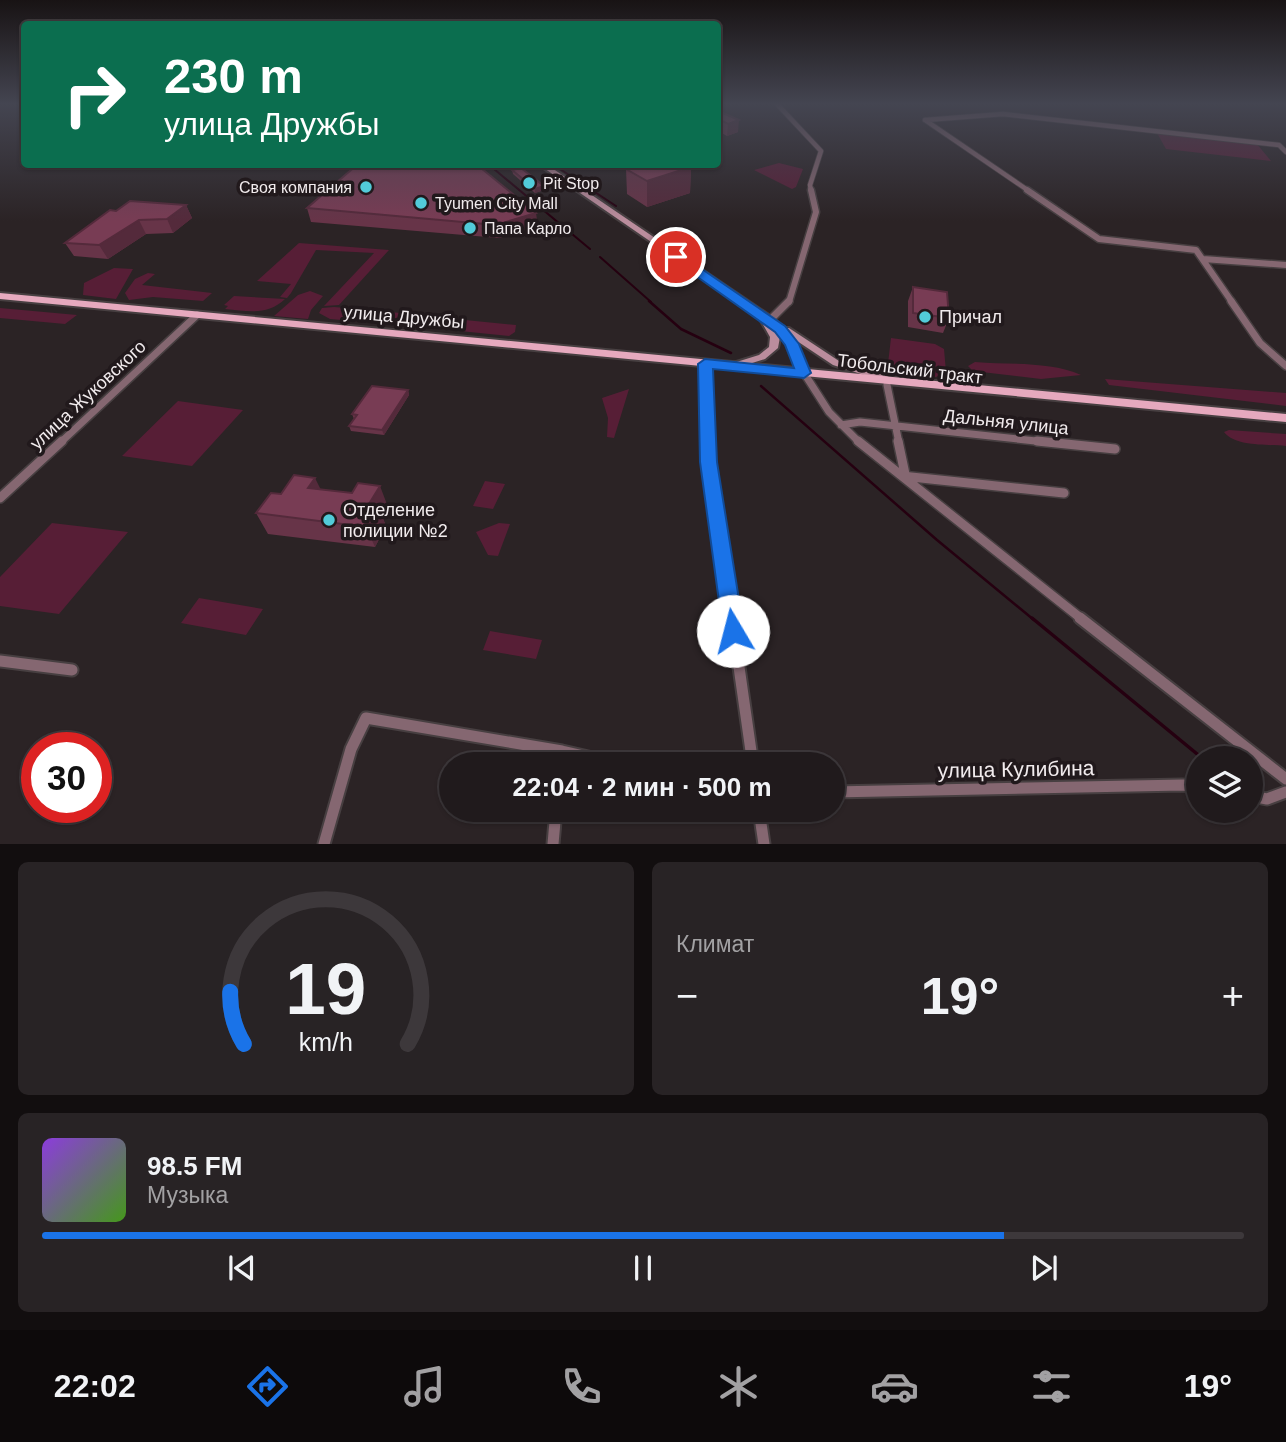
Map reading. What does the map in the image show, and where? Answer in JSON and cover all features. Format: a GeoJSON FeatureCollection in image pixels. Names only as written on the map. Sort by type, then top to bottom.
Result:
{"type":"FeatureCollection","features":[{"type":"Feature","properties":{"kind":"main road"},"geometry":{"type":"LineString","coordinates":[[547,168],[831,360],[887,382]]}},
{"type":"Feature","properties":{"kind":"main road","name":"улица Дружбы"},"geometry":{"type":"LineString","coordinates":[[0,296],[804,373]]}},
{"type":"Feature","properties":{"kind":"main road"},"geometry":{"type":"LineString","coordinates":[[731,366],[762,357],[774,348],[773,332],[753,309]]}},
{"type":"Feature","properties":{"kind":"main road"},"geometry":{"type":"LineString","coordinates":[[770,320],[789,339],[804,373]]}},
{"type":"Feature","properties":{"kind":"main road","name":"Тобольский тракт"},"geometry":{"type":"LineString","coordinates":[[804,373],[1092,402],[1286,418]]}},
{"type":"Feature","properties":{"kind":"main road","name":"Тобольский тракт"},"geometry":{"type":"LineString","coordinates":[[1092,402],[1286,424]]}},
{"type":"Feature","properties":{"kind":"street"},"geometry":{"type":"LineString","coordinates":[[770,320],[788,305],[813,223],[816,203],[810,185],[821,151],[813,142]]}},
{"type":"Feature","properties":{"kind":"street"},"geometry":{"type":"LineString","coordinates":[[958,142],[1099,239],[1189,247],[1196,250],[1260,343],[1286,366]]}},
{"type":"Feature","properties":{"kind":"street"},"geometry":{"type":"LineString","coordinates":[[1255,142],[1279,145],[1286,152]]}},
{"type":"Feature","properties":{"kind":"street"},"geometry":{"type":"LineString","coordinates":[[1203,259],[1286,265]]}},
{"type":"Feature","properties":{"kind":"street","name":"улица Жуковского"},"geometry":{"type":"LineString","coordinates":[[0,498],[197,315]]}},
{"type":"Feature","properties":{"kind":"street"},"geometry":{"type":"LineString","coordinates":[[705,364],[709,462],[751,752]]}},
{"type":"Feature","properties":{"kind":"street"},"geometry":{"type":"LineString","coordinates":[[804,373],[815,397],[841,425],[1286,779]]}},
{"type":"Feature","properties":{"kind":"street"},"geometry":{"type":"LineString","coordinates":[[887,382],[904,475]]}},
{"type":"Feature","properties":{"kind":"street","name":"Дальняя улица"},"geometry":{"type":"LineString","coordinates":[[841,425],[860,422],[1115,449]]}},
{"type":"Feature","properties":{"kind":"street"},"geometry":{"type":"LineString","coordinates":[[904,475],[930,481],[1063,493]]}},
{"type":"Feature","properties":{"kind":"street"},"geometry":{"type":"LineString","coordinates":[[0,661],[72,670]]}},
{"type":"Feature","properties":{"kind":"street"},"geometry":{"type":"LineString","coordinates":[[324,844],[351,749],[366,718],[566,752]]}},
{"type":"Feature","properties":{"kind":"street","name":"улица Кулибина"},"geometry":{"type":"LineString","coordinates":[[845,792],[1186,786]]}},
{"type":"Feature","properties":{"kind":"street"},"geometry":{"type":"LineString","coordinates":[[1263,798],[1286,792]]}},
{"type":"Feature","properties":{"kind":"street"},"geometry":{"type":"LineString","coordinates":[[553,844],[555,822]]}},
{"type":"Feature","properties":{"kind":"street"},"geometry":{"type":"LineString","coordinates":[[761,822],[764,844]]}},
{"type":"Feature","properties":{"kind":"shaded area"},"geometry":{"type":"Polygon","coordinates":[[[1162,142],[1257,144],[1271,161],[1166,149],[1162,142]]]}},
{"type":"Feature","properties":{"kind":"shaded area"},"geometry":{"type":"Polygon","coordinates":[[[779,163],[803,169],[796,187],[792,189],[754,170],[779,163]]]}},
{"type":"Feature","properties":{"kind":"shaded area"},"geometry":{"type":"Polygon","coordinates":[[[299,243],[389,250],[339,305],[324,306],[374,253],[316,250],[291,293],[287,298],[280,297],[291,284],[257,281],[299,243]]]}},
{"type":"Feature","properties":{"kind":"shaded area"},"geometry":{"type":"Polygon","coordinates":[[[114,268],[133,269],[116,299],[83,295],[84,283],[114,268]]]}},
{"type":"Feature","properties":{"kind":"shaded area"},"geometry":{"type":"Polygon","coordinates":[[[148,273],[155,274],[142,285],[212,293],[203,301],[153,297],[129,300],[125,293],[135,279],[148,273]]]}},
{"type":"Feature","properties":{"kind":"shaded area"},"geometry":{"type":"Polygon","coordinates":[[[310,291],[323,296],[311,310],[308,319],[274,316],[298,295],[310,291]]]}},
{"type":"Feature","properties":{"kind":"shaded area"},"geometry":{"type":"Polygon","coordinates":[[[234,296],[285,299],[264,310],[225,309],[228,306],[224,305],[234,296]]]}},
{"type":"Feature","properties":{"kind":"shaded area"},"geometry":{"type":"Polygon","coordinates":[[[0,308],[77,315],[65,324],[0,318],[0,308]]]}},
{"type":"Feature","properties":{"kind":"shaded area"},"geometry":{"type":"Polygon","coordinates":[[[322,308],[445,317],[447,322],[435,328],[330,319],[319,313],[322,308]]]}},
{"type":"Feature","properties":{"kind":"shaded area"},"geometry":{"type":"Polygon","coordinates":[[[465,320],[516,325],[515,332],[509,336],[460,331],[456,327],[458,322],[465,320]]]}},
{"type":"Feature","properties":{"kind":"shaded area"},"geometry":{"type":"Polygon","coordinates":[[[891,338],[935,344],[944,349],[946,372],[936,377],[887,372],[891,338]]]}},
{"type":"Feature","properties":{"kind":"shaded area"},"geometry":{"type":"Polygon","coordinates":[[[975,362],[1056,367],[1081,375],[1041,379],[973,371],[968,366],[975,362]]]}},
{"type":"Feature","properties":{"kind":"shaded area"},"geometry":{"type":"Polygon","coordinates":[[[1105,379],[1286,393],[1286,406],[1109,385],[1105,379]]]}},
{"type":"Feature","properties":{"kind":"shaded area"},"geometry":{"type":"Polygon","coordinates":[[[629,389],[614,438],[607,437],[608,418],[602,398],[629,389]]]}},
{"type":"Feature","properties":{"kind":"shaded area"},"geometry":{"type":"Polygon","coordinates":[[[178,401],[243,410],[192,466],[122,456],[178,401]]]}},
{"type":"Feature","properties":{"kind":"shaded area"},"geometry":{"type":"Polygon","coordinates":[[[1229,430],[1286,434],[1286,446],[1236,440],[1224,432],[1229,430]]]}},
{"type":"Feature","properties":{"kind":"shaded area"},"geometry":{"type":"Polygon","coordinates":[[[485,481],[505,484],[493,509],[473,506],[485,481]]]}},
{"type":"Feature","properties":{"kind":"shaded area"},"geometry":{"type":"Polygon","coordinates":[[[52,523],[128,532],[59,614],[0,606],[0,577],[52,523]]]}},
{"type":"Feature","properties":{"kind":"shaded area"},"geometry":{"type":"Polygon","coordinates":[[[499,523],[510,524],[498,556],[488,555],[476,532],[499,523]]]}},
{"type":"Feature","properties":{"kind":"shaded area"},"geometry":{"type":"Polygon","coordinates":[[[199,598],[263,609],[246,635],[181,623],[199,598]]]}},
{"type":"Feature","properties":{"kind":"shaded area"},"geometry":{"type":"Polygon","coordinates":[[[490,631],[542,640],[536,659],[483,650],[490,631]]]}},
{"type":"Feature","properties":{"kind":"building","name":"Tyumen City Mall"},"geometry":{"type":"Polygon","coordinates":[[[353,168],[481,168],[536,213],[496,225],[307,208],[353,168]]]}},
{"type":"Feature","properties":{"kind":"building"},"geometry":{"type":"Polygon","coordinates":[[[521,168],[544,186],[535,189],[512,170],[521,168]]]}},
{"type":"Feature","properties":{"kind":"building"},"geometry":{"type":"Polygon","coordinates":[[[629,168],[688,168],[647,181],[626,169],[629,168]]]}},
{"type":"Feature","properties":{"kind":"building"},"geometry":{"type":"Polygon","coordinates":[[[130,201],[186,205],[167,219],[139,220],[99,245],[65,243],[110,210],[116,211],[130,201]]]}},
{"type":"Feature","properties":{"kind":"building"},"geometry":{"type":"Polygon","coordinates":[[[913,287],[947,292],[949,318],[913,313],[913,287]]]}},
{"type":"Feature","properties":{"kind":"building"},"geometry":{"type":"Polygon","coordinates":[[[372,386],[408,390],[382,430],[349,426],[357,415],[352,414],[372,386]]]}},
{"type":"Feature","properties":{"kind":"building"},"geometry":{"type":"Polygon","coordinates":[[[294,475],[315,478],[308,488],[352,493],[358,483],[380,486],[369,504],[378,505],[366,527],[256,513],[271,493],[281,494],[294,475]]]}},
{"type":"Feature","properties":{"kind":"waterway"},"geometry":{"type":"LineString","coordinates":[[493,168],[590,249]]}},
{"type":"Feature","properties":{"kind":"waterway"},"geometry":{"type":"LineString","coordinates":[[559,168],[616,206]]}},
{"type":"Feature","properties":{"kind":"waterway"},"geometry":{"type":"LineString","coordinates":[[600,257],[651,302]]}},
{"type":"Feature","properties":{"kind":"waterway"},"geometry":{"type":"LineString","coordinates":[[649,301],[681,329],[731,353]]}},
{"type":"Feature","properties":{"kind":"waterway"},"geometry":{"type":"LineString","coordinates":[[761,386],[937,540],[1034,620]]}},
{"type":"Feature","properties":{"kind":"waterway"},"geometry":{"type":"LineString","coordinates":[[1032,618],[1187,746]]}},
{"type":"Feature","properties":{"kind":"place","name":"Pit Stop"},"geometry":{"type":"Point","coordinates":[529,183]}},
{"type":"Feature","properties":{"kind":"place","name":"Своя компания"},"geometry":{"type":"Point","coordinates":[366,187]}},
{"type":"Feature","properties":{"kind":"place","name":"Tyumen City Mall"},"geometry":{"type":"Point","coordinates":[421,203]}},
{"type":"Feature","properties":{"kind":"place","name":"Папа Карло"},"geometry":{"type":"Point","coordinates":[470,228]}},
{"type":"Feature","properties":{"kind":"place","name":"Причал"},"geometry":{"type":"Point","coordinates":[925,317]}},
{"type":"Feature","properties":{"kind":"place","name":"Отделение полиции №2"},"geometry":{"type":"Point","coordinates":[329,520]}},
{"type":"Feature","properties":{"kind":"route"},"geometry":{"type":"LineString","coordinates":[[676,257],[780,329],[792,344],[804,373],[705,364],[705,419],[709,462],[717,503],[733,631]]}}]}
